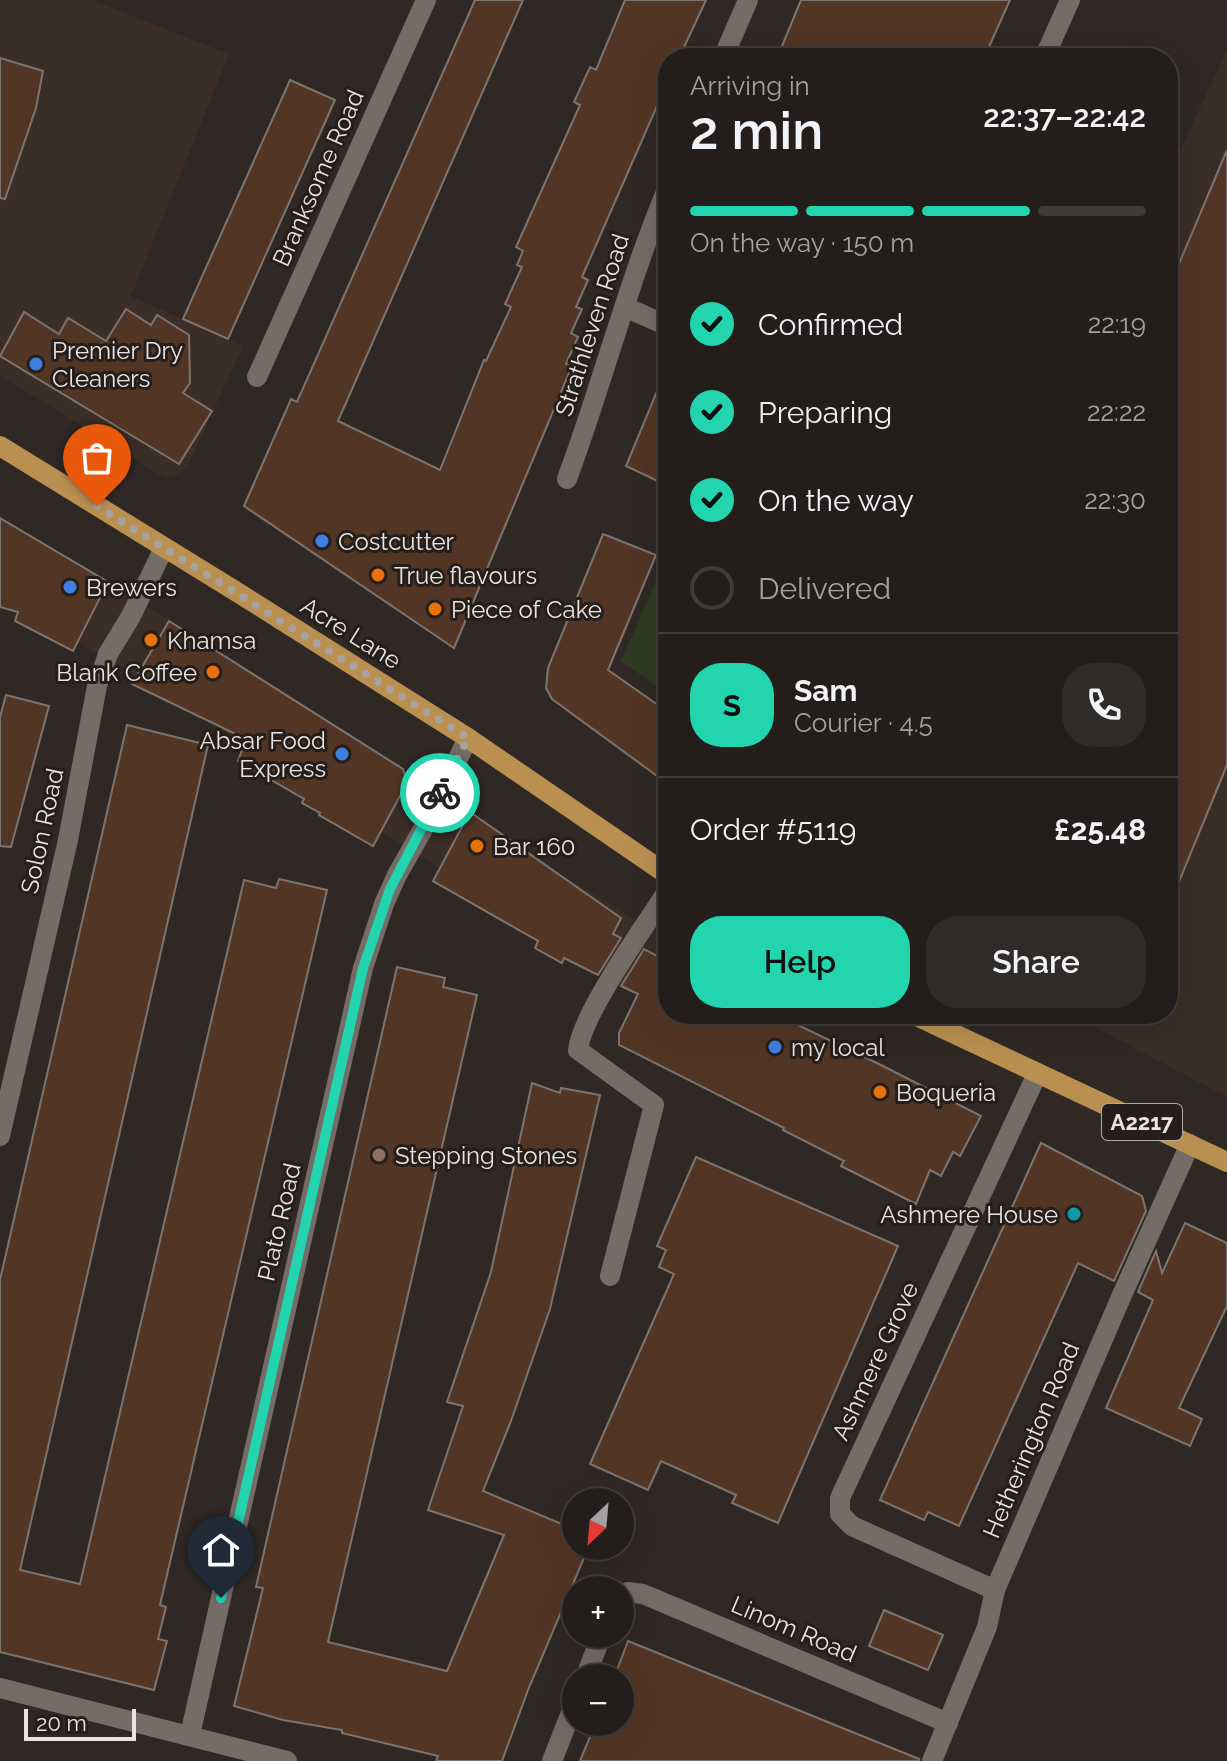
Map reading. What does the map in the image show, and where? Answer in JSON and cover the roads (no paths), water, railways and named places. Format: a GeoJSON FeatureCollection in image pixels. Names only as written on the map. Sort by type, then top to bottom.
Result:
{"type":"FeatureCollection","features":[{"type":"Feature","properties":{"kind":"main road","name":"Acre Lane"},"geometry":{"type":"LineString","coordinates":[[0,446],[468,738],[658,868]]}},
{"type":"Feature","properties":{"kind":"main road","name":"A2217"},"geometry":{"type":"LineString","coordinates":[[933,1024],[1227,1162]]}},
{"type":"Feature","properties":{"kind":"street","name":"Branksome Road"},"geometry":{"type":"LineString","coordinates":[[257,377],[426,0]]}},
{"type":"Feature","properties":{"kind":"street"},"geometry":{"type":"LineString","coordinates":[[727,48],[748,0]]}},
{"type":"Feature","properties":{"kind":"street"},"geometry":{"type":"LineString","coordinates":[[1048,48],[1070,0]]}},
{"type":"Feature","properties":{"kind":"street","name":"Strathleven Road"},"geometry":{"type":"LineString","coordinates":[[567,479],[642,249],[658,211]]}},
{"type":"Feature","properties":{"kind":"street"},"geometry":{"type":"LineString","coordinates":[[625,307],[658,322]]}},
{"type":"Feature","properties":{"kind":"street","name":"Solon Road"},"geometry":{"type":"LineString","coordinates":[[0,1136],[68,840],[97,686],[108,654],[131,616],[164,548]]}},
{"type":"Feature","properties":{"kind":"street","name":"Plato Road"},"geometry":{"type":"LineString","coordinates":[[190,1735],[363,968],[397,875],[468,738]]}},
{"type":"Feature","properties":{"kind":"street"},"geometry":{"type":"LineString","coordinates":[[610,1276],[654,1105],[578,1050],[579,1038],[658,906]]}},
{"type":"Feature","properties":{"kind":"street","name":"Ashmere Grove"},"geometry":{"type":"LineString","coordinates":[[995,1590],[852,1526],[840,1514],[840,1498],[1037,1074]]}},
{"type":"Feature","properties":{"kind":"street","name":"Hetherington Road"},"geometry":{"type":"LineString","coordinates":[[932,1761],[987,1627],[995,1590],[1190,1144]]}},
{"type":"Feature","properties":{"kind":"street","name":"Linom Road"},"geometry":{"type":"LineString","coordinates":[[634,1593],[948,1723]]}},
{"type":"Feature","properties":{"kind":"street"},"geometry":{"type":"LineString","coordinates":[[0,1688],[287,1761]]}},
{"type":"Feature","properties":{"kind":"street"},"geometry":{"type":"LineString","coordinates":[[552,1761],[562,1736]]}},
{"type":"Feature","properties":{"kind":"place","name":"Premier Dry Cleaners"},"geometry":{"type":"Point","coordinates":[36,364]}},
{"type":"Feature","properties":{"kind":"place","name":"Costcutter"},"geometry":{"type":"Point","coordinates":[322,541]}},
{"type":"Feature","properties":{"kind":"place","name":"True flavours"},"geometry":{"type":"Point","coordinates":[378,575]}},
{"type":"Feature","properties":{"kind":"place","name":"Brewers"},"geometry":{"type":"Point","coordinates":[70,587]}},
{"type":"Feature","properties":{"kind":"place","name":"Piece of Cake"},"geometry":{"type":"Point","coordinates":[435,609]}},
{"type":"Feature","properties":{"kind":"place","name":"Khamsa"},"geometry":{"type":"Point","coordinates":[151,640]}},
{"type":"Feature","properties":{"kind":"place","name":"Blank Coffee"},"geometry":{"type":"Point","coordinates":[213,672]}},
{"type":"Feature","properties":{"kind":"place","name":"Absar Food Express"},"geometry":{"type":"Point","coordinates":[342,754]}},
{"type":"Feature","properties":{"kind":"place","name":"Bar 160"},"geometry":{"type":"Point","coordinates":[477,846]}},
{"type":"Feature","properties":{"kind":"place","name":"my local"},"geometry":{"type":"Point","coordinates":[775,1047]}},
{"type":"Feature","properties":{"kind":"place","name":"Boqueria"},"geometry":{"type":"Point","coordinates":[880,1092]}},
{"type":"Feature","properties":{"kind":"place","name":"Stepping Stones"},"geometry":{"type":"Point","coordinates":[379,1155]}},
{"type":"Feature","properties":{"kind":"place","name":"Ashmere House"},"geometry":{"type":"Point","coordinates":[1074,1214]}}]}
